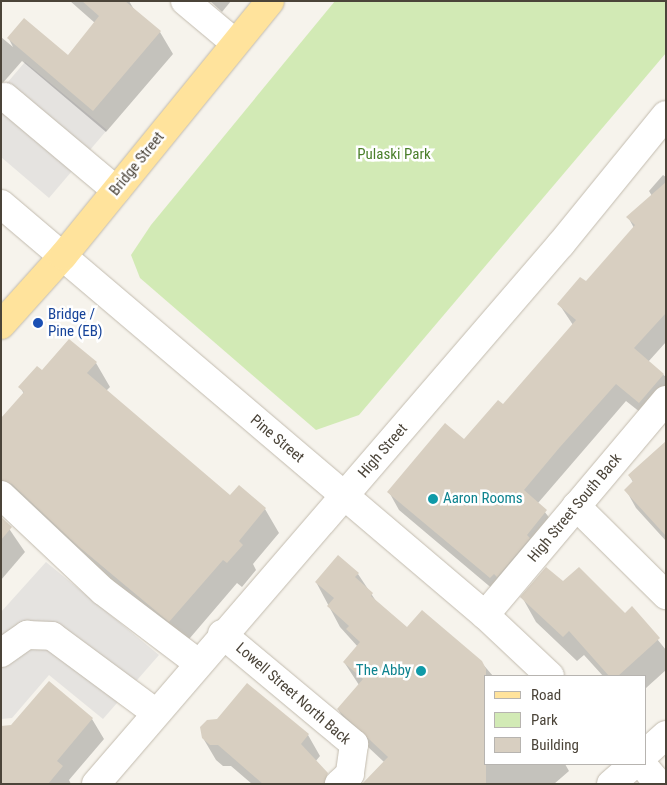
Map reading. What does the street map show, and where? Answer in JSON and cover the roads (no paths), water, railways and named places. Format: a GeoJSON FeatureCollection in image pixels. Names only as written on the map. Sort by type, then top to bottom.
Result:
{"type":"FeatureCollection","features":[{"type":"Feature","properties":{"kind":"main road","name":"Bridge Street"},"geometry":{"type":"LineString","coordinates":[[1,325],[63,256],[270,1]]}},
{"type":"Feature","properties":{"kind":"street"},"geometry":{"type":"LineString","coordinates":[[185,1],[235,44]]}},
{"type":"Feature","properties":{"kind":"street"},"geometry":{"type":"LineString","coordinates":[[5,96],[116,190]]}},
{"type":"Feature","properties":{"kind":"street","name":"High Street"},"geometry":{"type":"LineString","coordinates":[[96,784],[222,634],[561,244],[666,115]]}},
{"type":"Feature","properties":{"kind":"street","name":"Pine Street"},"geometry":{"type":"LineString","coordinates":[[1,204],[485,615],[549,675]]}},
{"type":"Feature","properties":{"kind":"street","name":"High Street South Back"},"geometry":{"type":"LineString","coordinates":[[485,615],[666,400]]}},
{"type":"Feature","properties":{"kind":"street"},"geometry":{"type":"LineString","coordinates":[[1,495],[103,591],[198,663]]}},
{"type":"Feature","properties":{"kind":"street"},"geometry":{"type":"LineString","coordinates":[[576,506],[666,595]]}},
{"type":"Feature","properties":{"kind":"street","name":"Lowell Street North Back"},"geometry":{"type":"LineString","coordinates":[[222,634],[354,744],[350,774],[339,784]]}},
{"type":"Feature","properties":{"kind":"street"},"geometry":{"type":"LineString","coordinates":[[1,653],[27,635],[52,636],[156,712]]}},
{"type":"Feature","properties":{"kind":"street"},"geometry":{"type":"LineString","coordinates":[[647,752],[666,735]]}},
{"type":"Feature","properties":{"kind":"street"},"geometry":{"type":"LineString","coordinates":[[611,784],[633,765]]}},
{"type":"Feature","properties":{"kind":"street"},"geometry":{"type":"LineString","coordinates":[[643,765],[660,784]]}},
{"type":"Feature","properties":{"kind":"place","name":"Bridge / Pine (EB)"},"geometry":{"type":"Point","coordinates":[38,323]}},
{"type":"Feature","properties":{"kind":"place","name":"Aaron Rooms"},"geometry":{"type":"Point","coordinates":[433,499]}},
{"type":"Feature","properties":{"kind":"place","name":"The Abby"},"geometry":{"type":"Point","coordinates":[421,671]}},
{"type":"Feature","properties":{"kind":"park label","name":"Pulaski Park"},"geometry":{"type":"Point","coordinates":[394,155]}}]}
